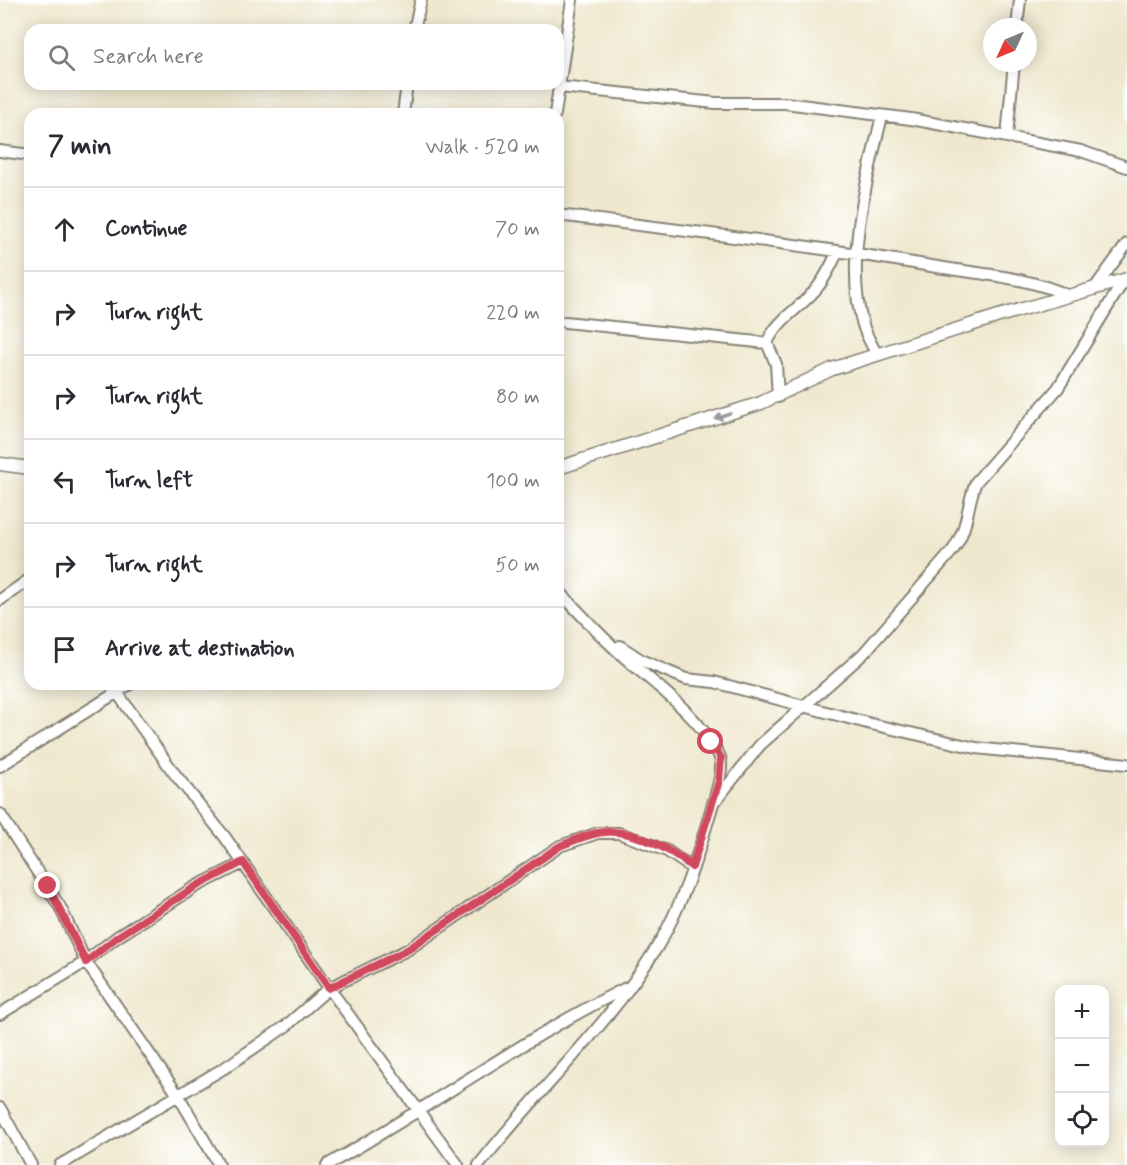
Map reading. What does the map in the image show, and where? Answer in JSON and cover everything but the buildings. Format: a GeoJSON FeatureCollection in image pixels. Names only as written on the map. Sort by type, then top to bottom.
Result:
{"type":"FeatureCollection","features":[{"type":"Feature","properties":{"kind":"street"},"geometry":{"type":"LineString","coordinates":[[415,24],[421,0]]}},
{"type":"Feature","properties":{"kind":"street"},"geometry":{"type":"LineString","coordinates":[[564,54],[572,0]]}},
{"type":"Feature","properties":{"kind":"street"},"geometry":{"type":"LineString","coordinates":[[1018,18],[1020,0]]}},
{"type":"Feature","properties":{"kind":"street"},"geometry":{"type":"LineString","coordinates":[[1007,136],[1013,72]]}},
{"type":"Feature","properties":{"kind":"street"},"geometry":{"type":"LineString","coordinates":[[564,88],[716,103],[785,103],[882,116],[1007,136],[1081,151],[1127,167]]}},
{"type":"Feature","properties":{"kind":"street"},"geometry":{"type":"LineString","coordinates":[[405,108],[406,90]]}},
{"type":"Feature","properties":{"kind":"street"},"geometry":{"type":"LineString","coordinates":[[556,108],[559,90]]}},
{"type":"Feature","properties":{"kind":"street"},"geometry":{"type":"LineString","coordinates":[[877,355],[863,326],[856,285],[857,254],[870,164],[882,116]]}},
{"type":"Feature","properties":{"kind":"street"},"geometry":{"type":"LineString","coordinates":[[0,152],[24,154]]}},
{"type":"Feature","properties":{"kind":"street"},"geometry":{"type":"LineString","coordinates":[[564,215],[857,254],[1026,283],[1054,289],[1070,296]]}},
{"type":"Feature","properties":{"kind":"street"},"geometry":{"type":"LineString","coordinates":[[1094,289],[1127,244]]}},
{"type":"Feature","properties":{"kind":"street"},"geometry":{"type":"LineString","coordinates":[[767,343],[779,323],[816,289],[831,267],[837,251]]}},
{"type":"Feature","properties":{"kind":"street"},"geometry":{"type":"LineString","coordinates":[[564,466],[702,424],[778,397],[832,369],[1126,280]]}},
{"type":"Feature","properties":{"kind":"street"},"geometry":{"type":"LineString","coordinates":[[712,806],[760,745],[863,654],[953,550],[963,535],[969,517],[969,500],[976,482],[1059,388],[1126,280]]}},
{"type":"Feature","properties":{"kind":"street"},"geometry":{"type":"LineString","coordinates":[[565,322],[767,343]]}},
{"type":"Feature","properties":{"kind":"street"},"geometry":{"type":"LineString","coordinates":[[767,343],[776,364],[778,397]]}},
{"type":"Feature","properties":{"kind":"street"},"geometry":{"type":"LineString","coordinates":[[0,464],[24,467]]}},
{"type":"Feature","properties":{"kind":"street"},"geometry":{"type":"LineString","coordinates":[[0,600],[24,583]]}},
{"type":"Feature","properties":{"kind":"street"},"geometry":{"type":"LineString","coordinates":[[479,1165],[519,1115],[591,1038],[629,987],[671,922],[692,867],[719,781],[721,758],[704,730],[663,688],[598,632],[564,596]]}},
{"type":"Feature","properties":{"kind":"street"},"geometry":{"type":"LineString","coordinates":[[598,632],[668,673],[976,748],[1127,764]]}},
{"type":"Feature","properties":{"kind":"street"},"geometry":{"type":"LineString","coordinates":[[0,766],[111,690]]}},
{"type":"Feature","properties":{"kind":"street"},"geometry":{"type":"LineString","coordinates":[[115,690],[174,773],[243,862],[329,988],[458,1165]]}},
{"type":"Feature","properties":{"kind":"street"},"geometry":{"type":"LineString","coordinates":[[0,814],[48,886],[86,962],[178,1095],[219,1165]]}},
{"type":"Feature","properties":{"kind":"street"},"geometry":{"type":"LineString","coordinates":[[60,1165],[226,1067],[278,1031],[329,988],[407,950],[560,846],[586,836],[607,832],[638,838],[676,855],[692,867]]}},
{"type":"Feature","properties":{"kind":"street"},"geometry":{"type":"LineString","coordinates":[[0,1014],[86,962],[117,937],[195,887],[243,862]]}},
{"type":"Feature","properties":{"kind":"street"},"geometry":{"type":"LineString","coordinates":[[327,1165],[382,1135],[581,1010],[629,987]]}},
{"type":"Feature","properties":{"kind":"street"},"geometry":{"type":"LineString","coordinates":[[0,1108],[31,1165]]}},
{"type":"Feature","properties":{"kind":"route"},"geometry":{"type":"LineString","coordinates":[[48,886],[86,962],[117,937],[195,887],[243,862],[329,988],[407,950],[560,846],[586,836],[607,832],[638,838],[667,850],[692,867],[719,781],[721,758],[711,742]]}}]}
